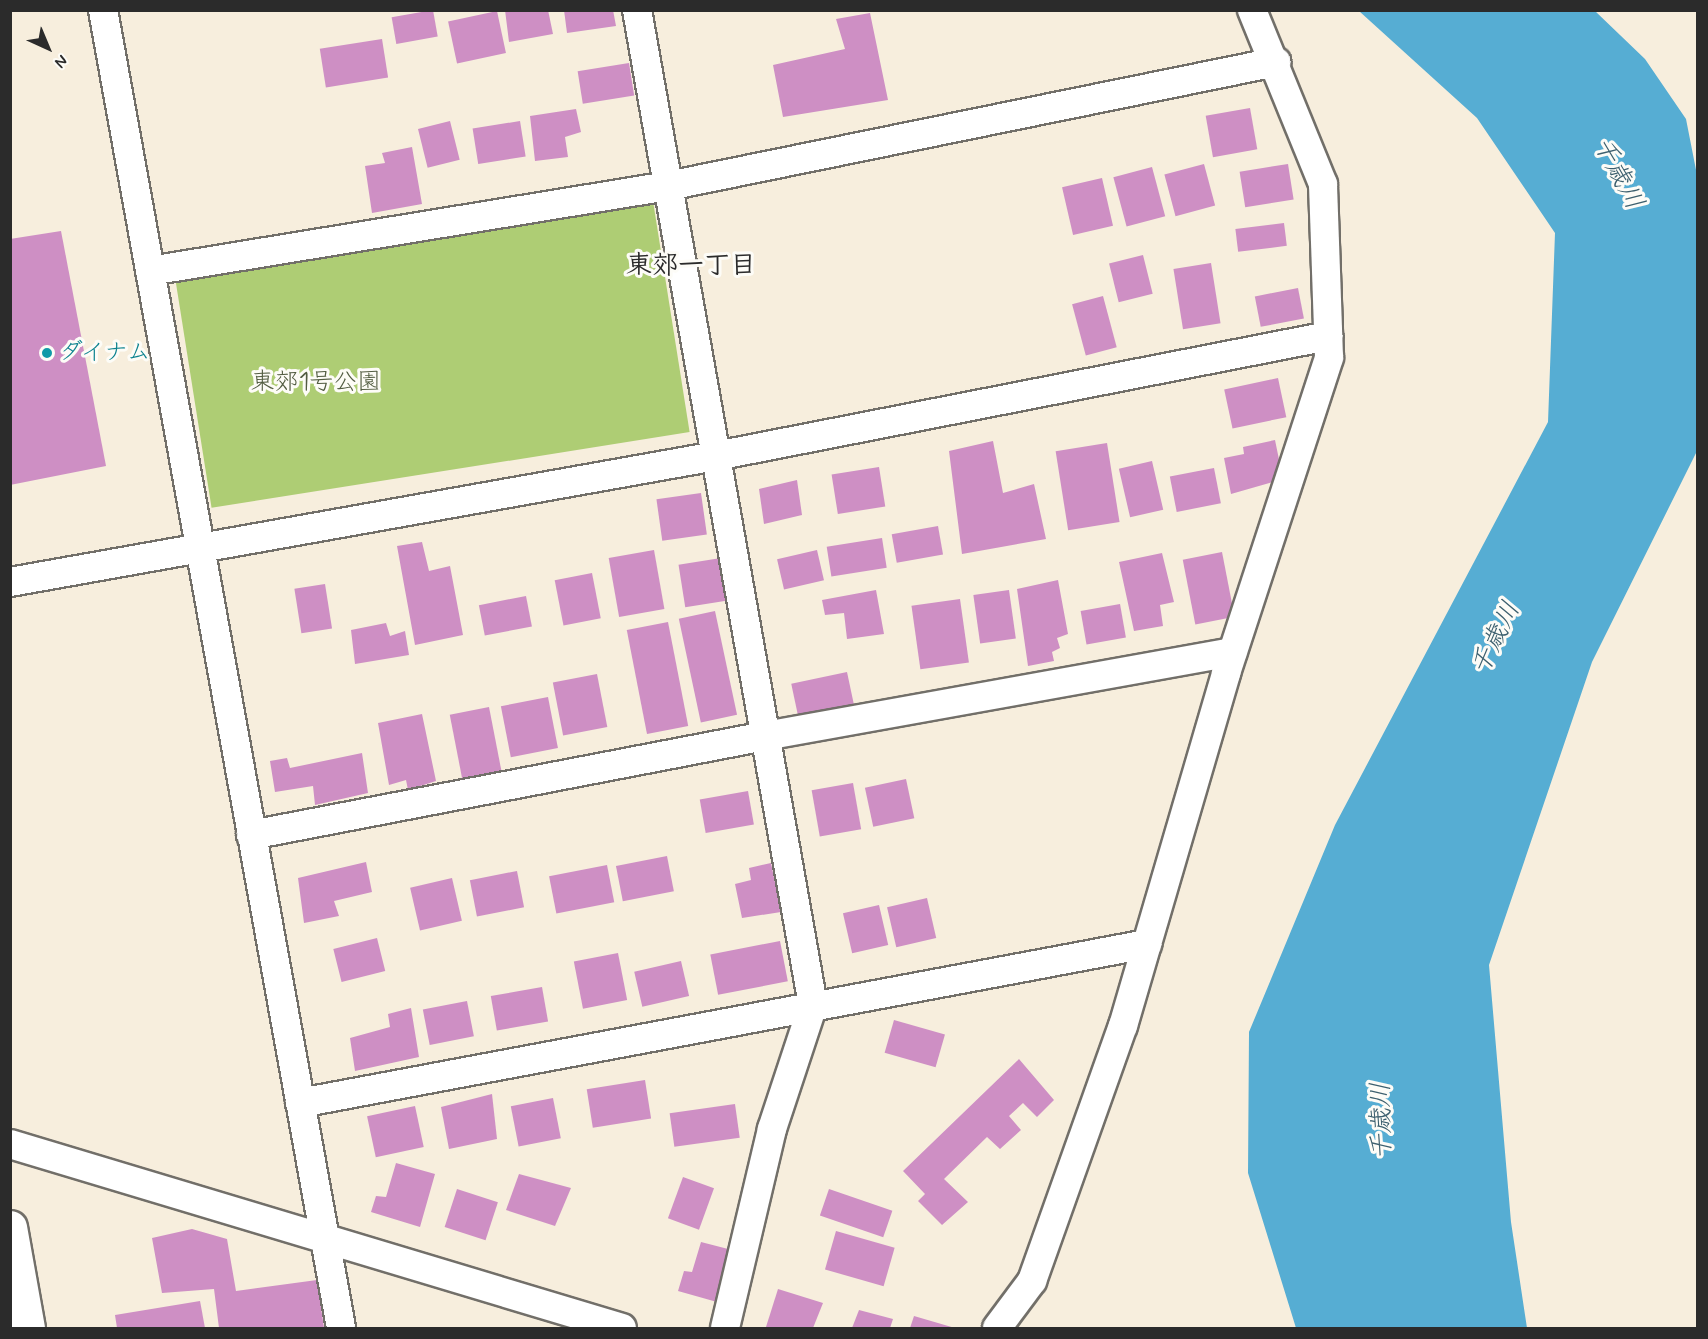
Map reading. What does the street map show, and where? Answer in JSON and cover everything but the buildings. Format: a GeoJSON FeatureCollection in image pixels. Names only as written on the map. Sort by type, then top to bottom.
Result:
{"type":"FeatureCollection","features":[{"type":"Feature","properties":{"kind":"street"},"geometry":{"type":"LineString","coordinates":[[103,10],[341,1329]]}},
{"type":"Feature","properties":{"kind":"street"},"geometry":{"type":"LineString","coordinates":[[637,10],[813,1005],[772,1129],[725,1329]]}},
{"type":"Feature","properties":{"kind":"street"},"geometry":{"type":"LineString","coordinates":[[997,1329],[1032,1281],[1123,1026],[1233,652],[1329,357],[1323,184],[1276,62],[1252,10]]}},
{"type":"Feature","properties":{"kind":"street"},"geometry":{"type":"LineString","coordinates":[[150,271],[668,186],[1276,62]]}},
{"type":"Feature","properties":{"kind":"street"},"geometry":{"type":"LineString","coordinates":[[10,582],[200,546],[716,456],[1328,336]]}},
{"type":"Feature","properties":{"kind":"street"},"geometry":{"type":"LineString","coordinates":[[252,835],[765,736],[1233,652]]}},
{"type":"Feature","properties":{"kind":"street"},"geometry":{"type":"LineString","coordinates":[[300,1103],[813,1005],[1147,945]]}},
{"type":"Feature","properties":{"kind":"street"},"geometry":{"type":"LineString","coordinates":[[10,1143],[622,1329]]}},
{"type":"Feature","properties":{"kind":"street"},"geometry":{"type":"LineString","coordinates":[[10,1227],[27,1329]]}},
{"type":"Feature","properties":{"kind":"green space","name":"東郊1号公園"},"geometry":{"type":"Polygon","coordinates":[[[653,201],[690,432],[212,508],[175,277],[653,201]]]}},
{"type":"Feature","properties":{"kind":"water","name":"千歳川"},"geometry":{"type":"Polygon","coordinates":[[[1359,11],[1595,11],[1645,59],[1686,119],[1697,175],[1697,451],[1592,662],[1489,965],[1511,1222],[1527,1328],[1296,1328],[1248,1173],[1249,1032],[1335,825],[1548,422],[1555,233],[1477,118],[1359,11]]]}},
{"type":"Feature","properties":{"kind":"place","name":"ダイナム"},"geometry":{"type":"Point","coordinates":[47,353]}},
{"type":"Feature","properties":{"kind":"district","name":"東郊一丁目"},"geometry":{"type":"Point","coordinates":[691,267]}}]}
